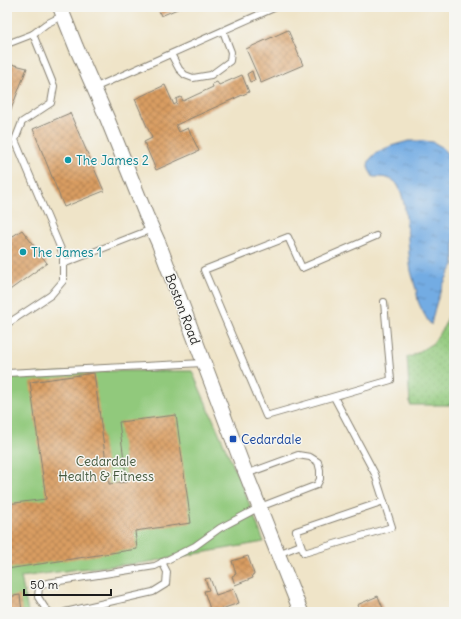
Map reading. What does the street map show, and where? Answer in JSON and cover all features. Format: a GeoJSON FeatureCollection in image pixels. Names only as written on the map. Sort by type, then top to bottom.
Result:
{"type":"FeatureCollection","features":[{"type":"Feature","properties":{"kind":"street","name":"Boston Road"},"geometry":{"type":"LineString","coordinates":[[62,11],[159,244],[203,363],[301,612]]}},
{"type":"Feature","properties":{"kind":"lane"},"geometry":{"type":"LineString","coordinates":[[94,88],[276,7]]}},
{"type":"Feature","properties":{"kind":"lane"},"geometry":{"type":"LineString","coordinates":[[7,44],[33,34],[62,11]]}},
{"type":"Feature","properties":{"kind":"lane"},"geometry":{"type":"LineString","coordinates":[[171,54],[179,69],[185,75],[193,78],[211,75],[230,61],[231,52],[223,31]]}},
{"type":"Feature","properties":{"kind":"lane"},"geometry":{"type":"LineString","coordinates":[[7,324],[51,295],[63,281],[63,254],[15,140],[22,122],[51,103],[54,86],[33,34]]}},
{"type":"Feature","properties":{"kind":"lane"},"geometry":{"type":"LineString","coordinates":[[63,264],[152,229]]}},
{"type":"Feature","properties":{"kind":"lane"},"geometry":{"type":"LineString","coordinates":[[376,236],[302,268],[288,237],[204,270],[266,416],[392,380],[384,302]]}},
{"type":"Feature","properties":{"kind":"lane"},"geometry":{"type":"LineString","coordinates":[[7,373],[203,363]]}},
{"type":"Feature","properties":{"kind":"lane"},"geometry":{"type":"LineString","coordinates":[[334,397],[375,474],[384,501],[392,527],[304,553],[296,531],[384,501]]}},
{"type":"Feature","properties":{"kind":"lane"},"geometry":{"type":"LineString","coordinates":[[50,612],[44,608],[38,597],[39,587],[46,583],[155,566],[195,546],[220,528],[260,507],[317,485],[320,479],[318,462],[310,457],[298,456],[246,474]]}},
{"type":"Feature","properties":{"kind":"lane"},"geometry":{"type":"LineString","coordinates":[[278,554],[301,545]]}},
{"type":"Feature","properties":{"kind":"lane"},"geometry":{"type":"LineString","coordinates":[[65,612],[153,592],[166,584],[168,572],[162,562]]}},
{"type":"Feature","properties":{"kind":"green space"},"geometry":{"type":"Polygon","coordinates":[[[454,304],[454,405],[410,405],[407,357],[412,356],[433,343],[444,326],[454,304]]]}},
{"type":"Feature","properties":{"kind":"green space","name":"Cedardale Health & Fitness"},"geometry":{"type":"Polygon","coordinates":[[[93,371],[192,371],[244,490],[264,542],[143,563],[80,569],[21,577],[28,612],[7,612],[7,376],[93,371]]]}},
{"type":"Feature","properties":{"kind":"water"},"geometry":{"type":"Polygon","coordinates":[[[409,141],[433,142],[442,147],[454,163],[454,265],[440,294],[431,325],[418,301],[411,273],[407,223],[399,187],[394,181],[389,179],[373,177],[368,167],[369,161],[378,152],[391,146],[409,141]]]}},
{"type":"Feature","properties":{"kind":"building"},"geometry":{"type":"Polygon","coordinates":[[[157,7],[182,7],[161,16],[157,7]]]}},
{"type":"Feature","properties":{"kind":"building"},"geometry":{"type":"Polygon","coordinates":[[[288,30],[303,65],[261,83],[246,49],[288,30]]]}},
{"type":"Feature","properties":{"kind":"building"},"geometry":{"type":"Polygon","coordinates":[[[7,63],[27,68],[7,120],[7,63]]]}},
{"type":"Feature","properties":{"kind":"building"},"geometry":{"type":"Polygon","coordinates":[[[252,71],[255,80],[250,82],[247,74],[252,71]]]}},
{"type":"Feature","properties":{"kind":"building"},"geometry":{"type":"Polygon","coordinates":[[[242,75],[249,92],[176,125],[179,132],[188,128],[199,151],[156,170],[144,142],[152,138],[135,99],[165,85],[174,105],[177,103],[176,99],[181,97],[183,101],[213,87],[212,84],[217,82],[219,85],[242,75]]]}},
{"type":"Feature","properties":{"kind":"building","name":"The James 2"},"geometry":{"type":"Polygon","coordinates":[[[70,113],[104,191],[64,207],[33,129],[70,113]]]}},
{"type":"Feature","properties":{"kind":"building","name":"The James 1"},"geometry":{"type":"Polygon","coordinates":[[[22,230],[47,263],[7,292],[7,240],[22,230]]]}},
{"type":"Feature","properties":{"kind":"building"},"geometry":{"type":"Polygon","coordinates":[[[94,373],[109,484],[127,482],[119,422],[176,415],[191,523],[135,531],[137,549],[7,569],[7,504],[46,499],[30,382],[94,373]]]}},
{"type":"Feature","properties":{"kind":"building"},"geometry":{"type":"Polygon","coordinates":[[[248,556],[254,574],[252,575],[253,578],[235,585],[232,576],[236,574],[232,561],[248,556]]]}},
{"type":"Feature","properties":{"kind":"building"},"geometry":{"type":"Polygon","coordinates":[[[210,578],[216,595],[234,589],[239,603],[211,612],[204,591],[209,590],[205,579],[210,578]]]}},
{"type":"Feature","properties":{"kind":"building"},"geometry":{"type":"Polygon","coordinates":[[[20,595],[22,612],[7,612],[7,597],[20,595]]]}},
{"type":"Feature","properties":{"kind":"building"},"geometry":{"type":"Polygon","coordinates":[[[378,596],[384,611],[360,612],[357,605],[378,596]]]}},
{"type":"Feature","properties":{"kind":"place","name":"The James 2"},"geometry":{"type":"Point","coordinates":[68,160]}},
{"type":"Feature","properties":{"kind":"place","name":"The James 1"},"geometry":{"type":"Point","coordinates":[23,252]}},
{"type":"Feature","properties":{"kind":"place","name":"Cedardale"},"geometry":{"type":"Point","coordinates":[233,439]}}]}
